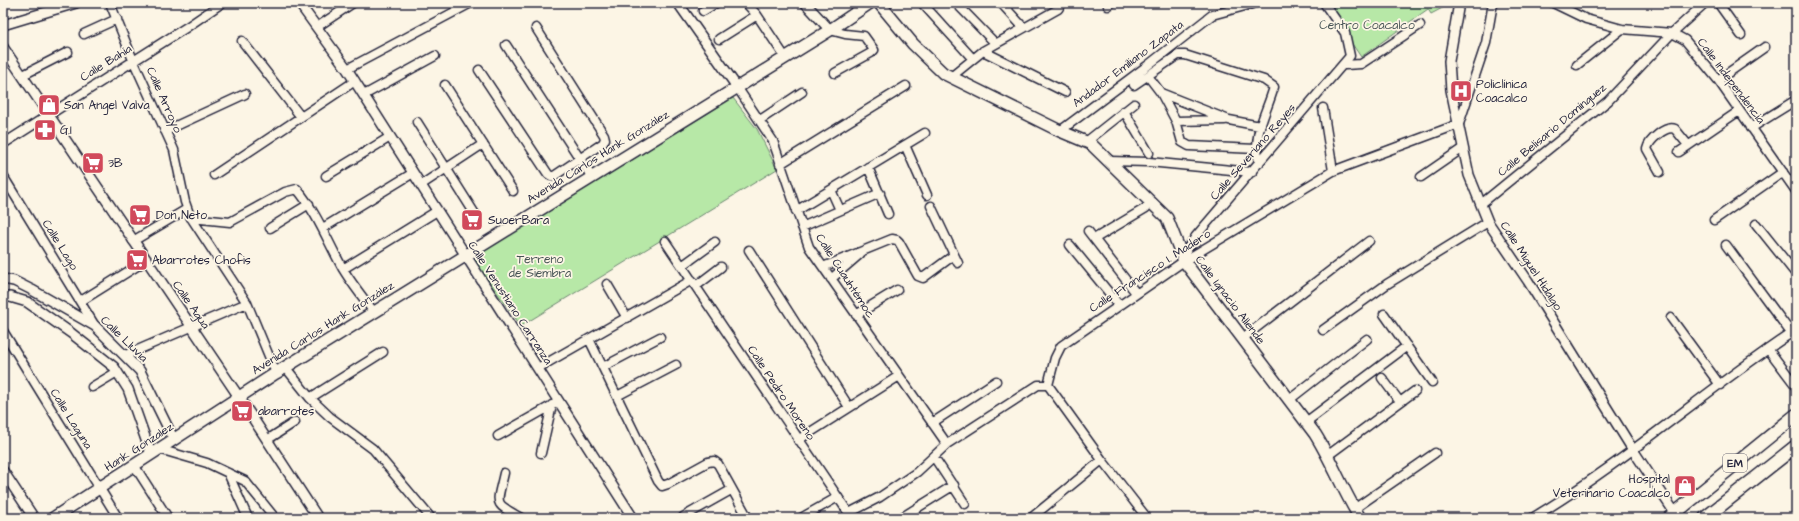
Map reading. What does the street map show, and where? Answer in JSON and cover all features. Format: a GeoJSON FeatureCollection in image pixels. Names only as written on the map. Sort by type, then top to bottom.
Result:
{"type":"FeatureCollection","features":[{"type":"Feature","properties":{"kind":"main road","name":"Avenida Carlos Hank González"},"geometry":{"type":"LineString","coordinates":[[239,397],[465,254],[830,30],[870,3]]}},
{"type":"Feature","properties":{"kind":"main road","name":"Calle Ignacio Allende"},"geometry":{"type":"LineString","coordinates":[[879,3],[913,44],[943,73],[1060,131],[1091,144],[1167,218],[1183,259],[1306,422],[1327,456],[1357,514]]}},
{"type":"Feature","properties":{"kind":"main road","name":"Hank Gonzalez"},"geometry":{"type":"LineString","coordinates":[[53,518],[239,397]]}},
{"type":"Feature","properties":{"kind":"main road","name":"EM"},"geometry":{"type":"LineString","coordinates":[[1671,516],[1796,415]]}},
{"type":"Feature","properties":{"kind":"main road","name":"EM"},"geometry":{"type":"LineString","coordinates":[[1705,518],[1796,446]]}},
{"type":"Feature","properties":{"kind":"street"},"geometry":{"type":"LineString","coordinates":[[3,25],[76,3]]}},
{"type":"Feature","properties":{"kind":"street","name":"Calle Arroyo"},"geometry":{"type":"LineString","coordinates":[[110,3],[133,60],[174,150],[187,209],[191,218],[247,304],[276,373]]}},
{"type":"Feature","properties":{"kind":"street","name":"Calle Bahía"},"geometry":{"type":"LineString","coordinates":[[3,144],[187,27],[222,3]]}},
{"type":"Feature","properties":{"kind":"street","name":"Calle Venustiano Carranza"},"geometry":{"type":"LineString","coordinates":[[299,3],[347,68],[538,368],[555,404],[633,518]]}},
{"type":"Feature","properties":{"kind":"street"},"geometry":{"type":"LineString","coordinates":[[317,27],[353,3]]}},
{"type":"Feature","properties":{"kind":"street"},"geometry":{"type":"LineString","coordinates":[[347,68],[471,3]]}},
{"type":"Feature","properties":{"kind":"street"},"geometry":{"type":"LineString","coordinates":[[678,3],[737,87]]}},
{"type":"Feature","properties":{"kind":"street"},"geometry":{"type":"LineString","coordinates":[[703,12],[716,3]]}},
{"type":"Feature","properties":{"kind":"street"},"geometry":{"type":"LineString","coordinates":[[746,3],[785,57]]}},
{"type":"Feature","properties":{"kind":"street"},"geometry":{"type":"LineString","coordinates":[[805,3],[830,30],[845,34],[864,36],[874,50],[835,73]]}},
{"type":"Feature","properties":{"kind":"street"},"geometry":{"type":"LineString","coordinates":[[922,3],[973,58]]}},
{"type":"Feature","properties":{"kind":"street"},"geometry":{"type":"LineString","coordinates":[[956,3],[995,43]]}},
{"type":"Feature","properties":{"kind":"street"},"geometry":{"type":"LineString","coordinates":[[1001,3],[1023,27]]}},
{"type":"Feature","properties":{"kind":"street"},"geometry":{"type":"LineString","coordinates":[[951,77],[983,51],[1023,27],[1058,9],[1062,3]]}},
{"type":"Feature","properties":{"kind":"street","name":"Andador Emiliano Zapata"},"geometry":{"type":"LineString","coordinates":[[1060,131],[1212,15],[1256,3]]}},
{"type":"Feature","properties":{"kind":"street"},"geometry":{"type":"LineString","coordinates":[[1324,3],[1345,33],[1350,56],[1345,65]]}},
{"type":"Feature","properties":{"kind":"street","name":"Calle Miguel Hidalgo"},"geometry":{"type":"LineString","coordinates":[[1459,3],[1451,44],[1448,70],[1469,175],[1488,222],[1528,281],[1633,450],[1671,516]]}},
{"type":"Feature","properties":{"kind":"street"},"geometry":{"type":"LineString","coordinates":[[1458,124],[1486,43],[1493,3]]}},
{"type":"Feature","properties":{"kind":"street"},"geometry":{"type":"LineString","coordinates":[[1553,3],[1586,19],[1622,29],[1672,32]]}},
{"type":"Feature","properties":{"kind":"street","name":"Calle Belisario Domínguez"},"geometry":{"type":"LineString","coordinates":[[1481,204],[1608,101],[1672,32],[1705,3]]}},
{"type":"Feature","properties":{"kind":"street"},"geometry":{"type":"LineString","coordinates":[[1718,3],[1741,35]]}},
{"type":"Feature","properties":{"kind":"street"},"geometry":{"type":"LineString","coordinates":[[719,39],[756,15]]}},
{"type":"Feature","properties":{"kind":"street"},"geometry":{"type":"LineString","coordinates":[[84,34],[117,19]]}},
{"type":"Feature","properties":{"kind":"street"},"geometry":{"type":"LineString","coordinates":[[1345,65],[1361,64],[1420,25]]}},
{"type":"Feature","properties":{"kind":"street"},"geometry":{"type":"LineString","coordinates":[[479,70],[548,174],[551,176],[554,176],[579,157],[603,143],[605,139],[536,28]]}},
{"type":"Feature","properties":{"kind":"street"},"geometry":{"type":"LineString","coordinates":[[1577,65],[1622,29]]}},
{"type":"Feature","properties":{"kind":"street","name":"Calle Independencia"},"geometry":{"type":"LineString","coordinates":[[1672,32],[1685,40],[1718,80],[1796,191]]}},
{"type":"Feature","properties":{"kind":"street"},"geometry":{"type":"LineString","coordinates":[[242,41],[301,117]]}},
{"type":"Feature","properties":{"kind":"street"},"geometry":{"type":"LineString","coordinates":[[506,45],[591,176]]}},
{"type":"Feature","properties":{"kind":"street","name":"Calle Agua"},"geometry":{"type":"LineString","coordinates":[[3,47],[239,397],[316,517]]}},
{"type":"Feature","properties":{"kind":"street"},"geometry":{"type":"LineString","coordinates":[[1718,80],[1765,47]]}},
{"type":"Feature","properties":{"kind":"street"},"geometry":{"type":"LineString","coordinates":[[983,51],[1065,92]]}},
{"type":"Feature","properties":{"kind":"street"},"geometry":{"type":"LineString","coordinates":[[23,75],[68,52]]}},
{"type":"Feature","properties":{"kind":"street"},"geometry":{"type":"LineString","coordinates":[[1134,85],[1178,55],[1185,55],[1264,80],[1274,87],[1260,126],[1256,149],[1259,163]]}},
{"type":"Feature","properties":{"kind":"street"},"geometry":{"type":"LineString","coordinates":[[364,95],[435,56]]}},
{"type":"Feature","properties":{"kind":"street","name":"Calle Severiano Reyes"},"geometry":{"type":"LineString","coordinates":[[1183,259],[1196,236],[1345,65]]}},
{"type":"Feature","properties":{"kind":"street"},"geometry":{"type":"LineString","coordinates":[[1148,76],[1161,93],[1176,121],[1182,142],[1189,146],[1256,149]]}},
{"type":"Feature","properties":{"kind":"street"},"geometry":{"type":"LineString","coordinates":[[214,175],[355,81]]}},
{"type":"Feature","properties":{"kind":"street"},"geometry":{"type":"LineString","coordinates":[[445,86],[513,190]]}},
{"type":"Feature","properties":{"kind":"street"},"geometry":{"type":"LineString","coordinates":[[780,164],[906,86]]}},
{"type":"Feature","properties":{"kind":"street","name":"Calle Cuauhtémoc"},"geometry":{"type":"LineString","coordinates":[[737,87],[773,141],[809,247],[947,444]]}},
{"type":"Feature","properties":{"kind":"street"},"geometry":{"type":"LineString","coordinates":[[760,120],[802,92]]}},
{"type":"Feature","properties":{"kind":"street"},"geometry":{"type":"LineString","coordinates":[[1161,93],[1229,120],[1260,126]]}},
{"type":"Feature","properties":{"kind":"street"},"geometry":{"type":"LineString","coordinates":[[165,131],[245,94]]}},
{"type":"Feature","properties":{"kind":"street"},"geometry":{"type":"LineString","coordinates":[[1751,128],[1796,100]]}},
{"type":"Feature","properties":{"kind":"street"},"geometry":{"type":"LineString","coordinates":[[1086,142],[1134,104]]}},
{"type":"Feature","properties":{"kind":"street"},"geometry":{"type":"LineString","coordinates":[[1323,108],[1333,171]]}},
{"type":"Feature","properties":{"kind":"street"},"geometry":{"type":"LineString","coordinates":[[1124,111],[1149,153]]}},
{"type":"Feature","properties":{"kind":"street"},"geometry":{"type":"LineString","coordinates":[[1679,152],[1739,111]]}},
{"type":"Feature","properties":{"kind":"street"},"geometry":{"type":"LineString","coordinates":[[1176,121],[1229,120]]}},
{"type":"Feature","properties":{"kind":"street"},"geometry":{"type":"LineString","coordinates":[[417,122],[476,214]]}},
{"type":"Feature","properties":{"kind":"street","name":"Calle Francisco I. Madero"},"geometry":{"type":"LineString","coordinates":[[1048,385],[1055,358],[1061,346],[1136,294],[1183,259],[1333,171],[1458,124]]}},
{"type":"Feature","properties":{"kind":"street"},"geometry":{"type":"LineString","coordinates":[[1660,172],[1647,150],[1651,141],[1668,128],[1673,128],[1676,129],[1688,145]]}},
{"type":"Feature","properties":{"kind":"street"},"geometry":{"type":"LineString","coordinates":[[796,211],[925,133]]}},
{"type":"Feature","properties":{"kind":"street"},"geometry":{"type":"LineString","coordinates":[[326,176],[390,137]]}},
{"type":"Feature","properties":{"kind":"street"},"geometry":{"type":"LineString","coordinates":[[421,185],[483,144]]}},
{"type":"Feature","properties":{"kind":"street"},"geometry":{"type":"LineString","coordinates":[[905,145],[927,195]]}},
{"type":"Feature","properties":{"kind":"street"},"geometry":{"type":"LineString","coordinates":[[1421,177],[1463,148]]}},
{"type":"Feature","properties":{"kind":"street"},"geometry":{"type":"LineString","coordinates":[[1108,161],[1149,162],[1252,172]]}},
{"type":"Feature","properties":{"kind":"street"},"geometry":{"type":"LineString","coordinates":[[868,167],[888,214]]}},
{"type":"Feature","properties":{"kind":"street"},"geometry":{"type":"LineString","coordinates":[[1714,220],[1783,172]]}},
{"type":"Feature","properties":{"kind":"street"},"geometry":{"type":"LineString","coordinates":[[323,228],[413,173]]}},
{"type":"Feature","properties":{"kind":"street","name":"Calle Lago"},"geometry":{"type":"LineString","coordinates":[[3,176],[95,326]]}},
{"type":"Feature","properties":{"kind":"street"},"geometry":{"type":"LineString","coordinates":[[191,218],[230,222],[285,192],[297,189],[309,204],[358,292],[374,312]]}},
{"type":"Feature","properties":{"kind":"street"},"geometry":{"type":"LineString","coordinates":[[831,190],[840,210]]}},
{"type":"Feature","properties":{"kind":"street"},"geometry":{"type":"LineString","coordinates":[[802,227],[880,193]]}},
{"type":"Feature","properties":{"kind":"street"},"geometry":{"type":"LineString","coordinates":[[270,228],[309,204]]}},
{"type":"Feature","properties":{"kind":"street"},"geometry":{"type":"LineString","coordinates":[[931,206],[958,263]]}},
{"type":"Feature","properties":{"kind":"street"},"geometry":{"type":"LineString","coordinates":[[1094,239],[1146,208]]}},
{"type":"Feature","properties":{"kind":"street"},"geometry":{"type":"LineString","coordinates":[[133,241],[187,209]]}},
{"type":"Feature","properties":{"kind":"street"},"geometry":{"type":"LineString","coordinates":[[344,269],[437,211]]}},
{"type":"Feature","properties":{"kind":"street"},"geometry":{"type":"LineString","coordinates":[[1323,330],[1387,284],[1488,222]]}},
{"type":"Feature","properties":{"kind":"street"},"geometry":{"type":"LineString","coordinates":[[1756,224],[1796,274]]}},
{"type":"Feature","properties":{"kind":"street"},"geometry":{"type":"LineString","coordinates":[[1088,231],[1136,294]]}},
{"type":"Feature","properties":{"kind":"street"},"geometry":{"type":"LineString","coordinates":[[823,267],[892,239],[897,240],[920,278],[923,278],[954,254]]}},
{"type":"Feature","properties":{"kind":"street","name":"Calle Pedro Moreno"},"geometry":{"type":"LineString","coordinates":[[666,241],[798,440],[851,516]]}},
{"type":"Feature","properties":{"kind":"street"},"geometry":{"type":"LineString","coordinates":[[1243,338],[1369,241]]}},
{"type":"Feature","properties":{"kind":"street"},"geometry":{"type":"LineString","coordinates":[[682,266],[715,242]]}},
{"type":"Feature","properties":{"kind":"street"},"geometry":{"type":"LineString","coordinates":[[1070,245],[1119,305]]}},
{"type":"Feature","properties":{"kind":"street"},"geometry":{"type":"LineString","coordinates":[[1532,518],[1633,450],[1793,332],[1726,245]]}},
{"type":"Feature","properties":{"kind":"street"},"geometry":{"type":"LineString","coordinates":[[749,250],[849,407]]}},
{"type":"Feature","properties":{"kind":"street"},"geometry":{"type":"LineString","coordinates":[[831,279],[851,263],[861,252]]}},
{"type":"Feature","properties":{"kind":"street"},"geometry":{"type":"LineString","coordinates":[[81,301],[146,261]]}},
{"type":"Feature","properties":{"kind":"street"},"geometry":{"type":"LineString","coordinates":[[538,368],[721,267]]}},
{"type":"Feature","properties":{"kind":"street","name":"Calle Lluvia"},"geometry":{"type":"LineString","coordinates":[[3,279],[14,281],[32,290],[95,326],[126,355],[140,370],[174,440]]}},
{"type":"Feature","properties":{"kind":"street"},"geometry":{"type":"LineString","coordinates":[[607,284],[627,318]]}},
{"type":"Feature","properties":{"kind":"street"},"geometry":{"type":"LineString","coordinates":[[856,315],[897,290]]}},
{"type":"Feature","properties":{"kind":"street"},"geometry":{"type":"LineString","coordinates":[[3,297],[10,297],[27,302],[71,333],[114,367],[128,389],[155,452],[207,463],[246,481],[275,518]]}},
{"type":"Feature","properties":{"kind":"street"},"geometry":{"type":"LineString","coordinates":[[126,355],[247,304]]}},
{"type":"Feature","properties":{"kind":"street"},"geometry":{"type":"LineString","coordinates":[[1384,314],[1432,382]]}},
{"type":"Feature","properties":{"kind":"street"},"geometry":{"type":"LineString","coordinates":[[1671,318],[1720,385]]}},
{"type":"Feature","properties":{"kind":"street","name":"Calle Laguna"},"geometry":{"type":"LineString","coordinates":[[3,331],[118,518]]}},
{"type":"Feature","properties":{"kind":"street"},"geometry":{"type":"LineString","coordinates":[[603,367],[660,337]]}},
{"type":"Feature","properties":{"kind":"street"},"geometry":{"type":"LineString","coordinates":[[589,339],[658,481],[662,486],[708,462],[714,461],[718,464],[731,490],[748,518]]}},
{"type":"Feature","properties":{"kind":"street"},"geometry":{"type":"LineString","coordinates":[[1289,400],[1367,339]]}},
{"type":"Feature","properties":{"kind":"street"},"geometry":{"type":"LineString","coordinates":[[1306,422],[1407,346]]}},
{"type":"Feature","properties":{"kind":"street"},"geometry":{"type":"LineString","coordinates":[[1768,349],[1796,386]]}},
{"type":"Feature","properties":{"kind":"street"},"geometry":{"type":"LineString","coordinates":[[310,398],[383,352]]}},
{"type":"Feature","properties":{"kind":"street"},"geometry":{"type":"LineString","coordinates":[[617,396],[676,365]]}},
{"type":"Feature","properties":{"kind":"street"},"geometry":{"type":"LineString","coordinates":[[286,368],[310,398],[330,417],[373,449],[431,518]]}},
{"type":"Feature","properties":{"kind":"street"},"geometry":{"type":"LineString","coordinates":[[92,387],[117,372]]}},
{"type":"Feature","properties":{"kind":"street"},"geometry":{"type":"LineString","coordinates":[[798,440],[899,376]]}},
{"type":"Feature","properties":{"kind":"street"},"geometry":{"type":"LineString","coordinates":[[1382,378],[1400,402]]}},
{"type":"Feature","properties":{"kind":"street"},"geometry":{"type":"LineString","coordinates":[[932,423],[996,381]]}},
{"type":"Feature","properties":{"kind":"street"},"geometry":{"type":"LineString","coordinates":[[851,516],[917,472],[947,444],[1038,385],[1048,385],[1102,460],[1147,518]]}},
{"type":"Feature","properties":{"kind":"street"},"geometry":{"type":"LineString","coordinates":[[1327,456],[1415,391]]}},
{"type":"Feature","properties":{"kind":"street"},"geometry":{"type":"LineString","coordinates":[[498,436],[555,404]]}},
{"type":"Feature","properties":{"kind":"street"},"geometry":{"type":"LineString","coordinates":[[541,453],[555,404]]}},
{"type":"Feature","properties":{"kind":"street"},"geometry":{"type":"LineString","coordinates":[[267,440],[295,422]]}},
{"type":"Feature","properties":{"kind":"street"},"geometry":{"type":"LineString","coordinates":[[1357,514],[1435,453]]}},
{"type":"Feature","properties":{"kind":"street"},"geometry":{"type":"LineString","coordinates":[[934,457],[954,485],[965,504]]}},
{"type":"Feature","properties":{"kind":"street"},"geometry":{"type":"LineString","coordinates":[[1031,518],[1102,460]]}},
{"type":"Feature","properties":{"kind":"street"},"geometry":{"type":"LineString","coordinates":[[134,465],[168,518]]}},
{"type":"Feature","properties":{"kind":"street"},"geometry":{"type":"LineString","coordinates":[[3,470],[34,518]]}},
{"type":"Feature","properties":{"kind":"street"},"geometry":{"type":"LineString","coordinates":[[228,473],[248,518]]}},
{"type":"Feature","properties":{"kind":"street"},"geometry":{"type":"LineString","coordinates":[[504,473],[498,501],[501,506],[521,518]]}},
{"type":"Feature","properties":{"kind":"street"},"geometry":{"type":"LineString","coordinates":[[902,518],[954,485]]}},
{"type":"Feature","properties":{"kind":"street"},"geometry":{"type":"LineString","coordinates":[[683,517],[731,490]]}},
{"type":"Feature","properties":{"kind":"street"},"geometry":{"type":"LineString","coordinates":[[801,518],[838,497]]}},
{"type":"Feature","properties":{"kind":"green space","name":"Centro Coacalco"},"geometry":{"type":"Polygon","coordinates":[[[1324,3],[1452,3],[1431,14],[1428,9],[1361,57],[1324,3]]]}},
{"type":"Feature","properties":{"kind":"green space","name":"Terreno de Siembra"},"geometry":{"type":"Polygon","coordinates":[[[733,98],[757,129],[777,169],[521,326],[472,258],[733,98]]]}},
{"type":"Feature","properties":{"kind":"place","name":"Policlínica Coacalco"},"geometry":{"type":"Point","coordinates":[1461,91]}},
{"type":"Feature","properties":{"kind":"place","name":"San Angel Valva"},"geometry":{"type":"Point","coordinates":[49,105]}},
{"type":"Feature","properties":{"kind":"place","name":"G.I"},"geometry":{"type":"Point","coordinates":[45,130]}},
{"type":"Feature","properties":{"kind":"place","name":"3B"},"geometry":{"type":"Point","coordinates":[93,163]}},
{"type":"Feature","properties":{"kind":"place","name":"Don Neto"},"geometry":{"type":"Point","coordinates":[140,215]}},
{"type":"Feature","properties":{"kind":"place","name":"SuoerBara"},"geometry":{"type":"Point","coordinates":[472,220]}},
{"type":"Feature","properties":{"kind":"place","name":"Abarrotes Chofis"},"geometry":{"type":"Point","coordinates":[137,260]}},
{"type":"Feature","properties":{"kind":"place","name":"abarrotes"},"geometry":{"type":"Point","coordinates":[242,411]}},
{"type":"Feature","properties":{"kind":"place","name":"Hospital Veterinario Coacalco"},"geometry":{"type":"Point","coordinates":[1685,486]}}]}
